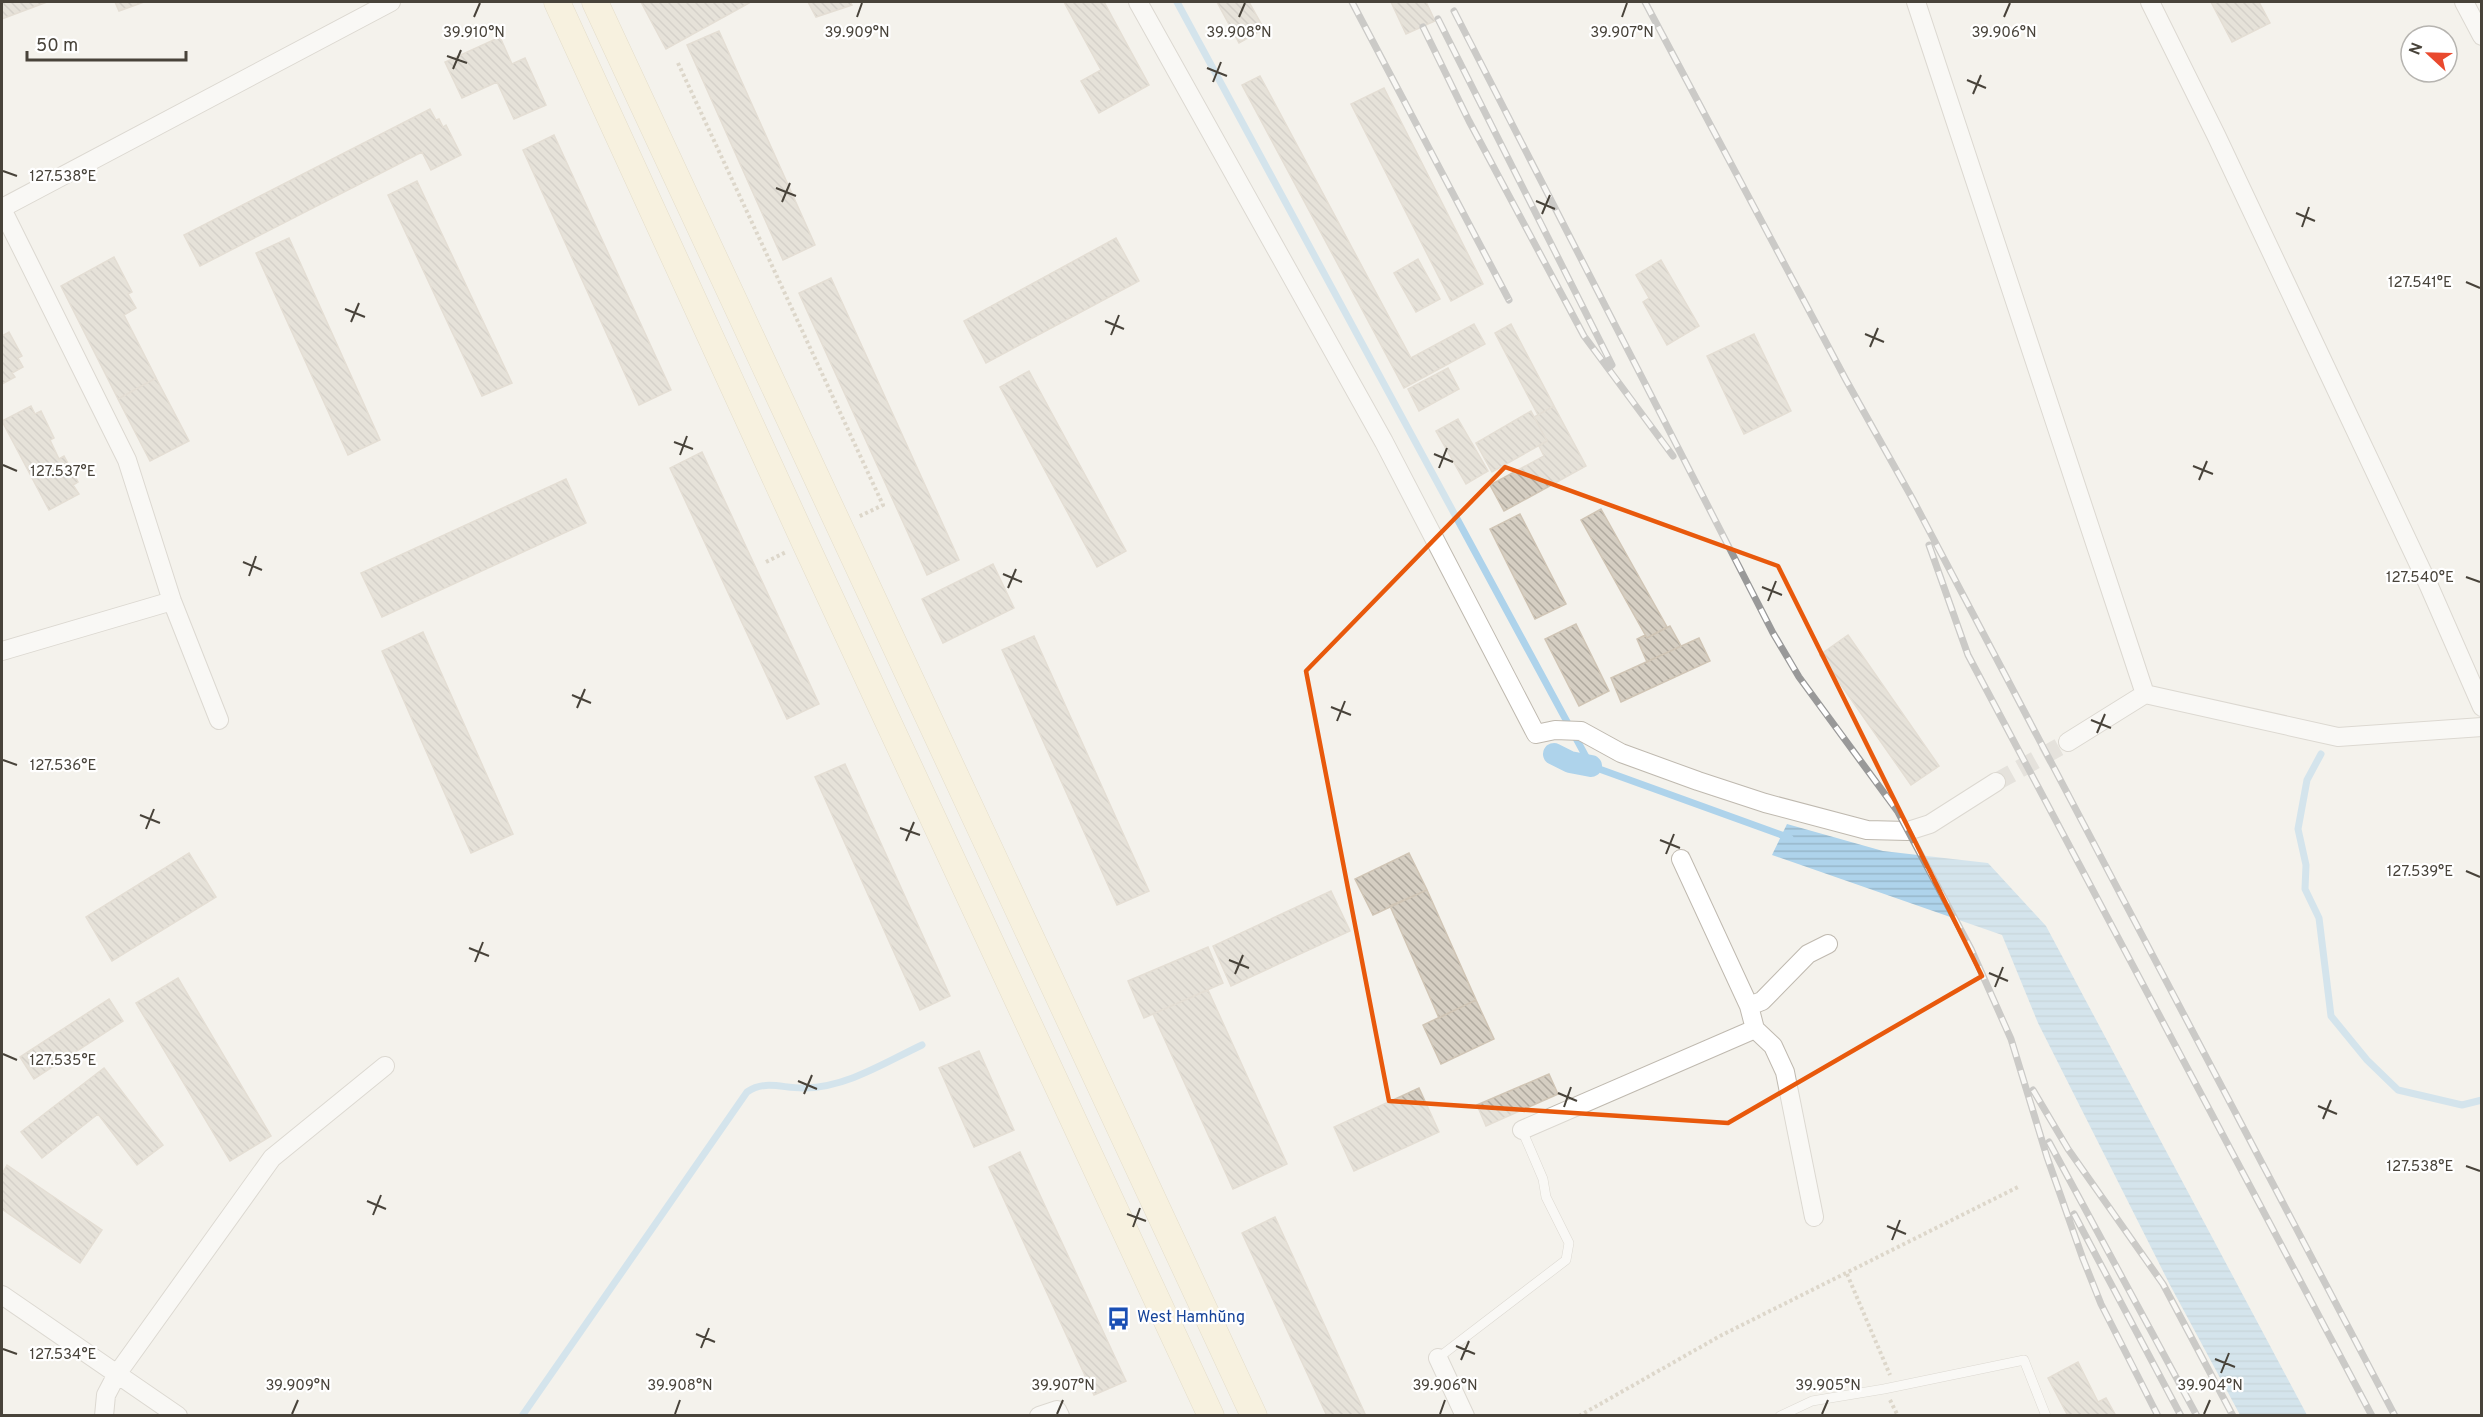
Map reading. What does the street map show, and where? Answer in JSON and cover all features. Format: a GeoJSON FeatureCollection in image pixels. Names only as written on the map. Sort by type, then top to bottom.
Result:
{"type":"FeatureCollection","features":[{"type":"Feature","properties":{"kind":"main road"},"geometry":{"type":"LineString","coordinates":[[556,2],[1211,1416]]}},
{"type":"Feature","properties":{"kind":"main road"},"geometry":{"type":"LineString","coordinates":[[596,2],[1254,1416]]}},
{"type":"Feature","properties":{"kind":"street"},"geometry":{"type":"LineString","coordinates":[[219,720],[172,601],[127,460],[2,208],[391,2]]}},
{"type":"Feature","properties":{"kind":"street"},"geometry":{"type":"LineString","coordinates":[[1138,2],[1384,442],[1536,734],[1555,730],[1581,731],[1620,753],[1698,781],[1776,806],[1867,830],[1908,831],[1930,824],[1996,782]]}},
{"type":"Feature","properties":{"kind":"street"},"geometry":{"type":"LineString","coordinates":[[1916,2],[2145,694]]}},
{"type":"Feature","properties":{"kind":"street"},"geometry":{"type":"LineString","coordinates":[[2150,2],[2216,135],[2419,565],[2481,707]]}},
{"type":"Feature","properties":{"kind":"street"},"geometry":{"type":"LineString","coordinates":[[2464,2],[2481,36]]}},
{"type":"Feature","properties":{"kind":"street"},"geometry":{"type":"LineString","coordinates":[[2,651],[172,601]]}},
{"type":"Feature","properties":{"kind":"street"},"geometry":{"type":"LineString","coordinates":[[2068,742],[2145,694],[2338,737],[2481,727]]}},
{"type":"Feature","properties":{"kind":"street"},"geometry":{"type":"LineString","coordinates":[[1682,859],[1749,1006],[1755,1029],[1773,1046],[1785,1072],[1814,1217]]}},
{"type":"Feature","properties":{"kind":"street"},"geometry":{"type":"LineString","coordinates":[[1749,1006],[1762,1001],[1808,954],[1828,944]]}},
{"type":"Feature","properties":{"kind":"street"},"geometry":{"type":"LineString","coordinates":[[1522,1130],[1755,1029]]}},
{"type":"Feature","properties":{"kind":"street"},"geometry":{"type":"LineString","coordinates":[[104,1416],[106,1395],[117,1374],[272,1158],[385,1066]]}},
{"type":"Feature","properties":{"kind":"street"},"geometry":{"type":"LineString","coordinates":[[2,1295],[178,1416]]}},
{"type":"Feature","properties":{"kind":"street"},"geometry":{"type":"LineString","coordinates":[[1438,1358],[1465,1416]]}},
{"type":"Feature","properties":{"kind":"street"},"geometry":{"type":"LineString","coordinates":[[1039,1416],[1057,1410],[1060,1416]]}},
{"type":"Feature","properties":{"kind":"lane"},"geometry":{"type":"LineString","coordinates":[[1438,1358],[1566,1260],[1569,1243],[1546,1197],[1543,1179],[1522,1130]]}},
{"type":"Feature","properties":{"kind":"lane"},"geometry":{"type":"LineString","coordinates":[[1780,1416],[1812,1401],[1894,1387],[2024,1360],[2046,1416]]}},
{"type":"Feature","properties":{"kind":"path"},"geometry":{"type":"LineString","coordinates":[[678,63],[883,505]]}},
{"type":"Feature","properties":{"kind":"path"},"geometry":{"type":"LineString","coordinates":[[1578,1416],[1720,1336],[2018,1187]]}},
{"type":"Feature","properties":{"kind":"path"},"geometry":{"type":"LineString","coordinates":[[1847,1274],[1884,1357],[1894,1387]]}},
{"type":"Feature","properties":{"kind":"highlighted area"},"geometry":{"type":"Polygon","coordinates":[[[1505,467],[1778,566],[1982,976],[1728,1123],[1389,1101],[1306,671],[1505,467]]]}},
{"type":"Feature","properties":{"kind":"water"},"geometry":{"type":"Polygon","coordinates":[[[1787,824],[1883,851],[1988,863],[2046,926],[2307,1415],[2240,1415],[2170,1285],[2038,1023],[2002,935],[1772,855],[1787,824]]]}},
{"type":"Feature","properties":{"kind":"building"},"geometry":{"type":"Polygon","coordinates":[[[2,2],[47,2],[2,19],[2,2]]]}},
{"type":"Feature","properties":{"kind":"building"},"geometry":{"type":"Polygon","coordinates":[[[115,2],[144,2],[119,11],[115,2]]]}},
{"type":"Feature","properties":{"kind":"building"},"geometry":{"type":"Polygon","coordinates":[[[641,2],[748,2],[749,3],[666,49],[641,2]]]}},
{"type":"Feature","properties":{"kind":"building"},"geometry":{"type":"Polygon","coordinates":[[[808,2],[850,2],[852,5],[816,17],[808,2]]]}},
{"type":"Feature","properties":{"kind":"building"},"geometry":{"type":"Polygon","coordinates":[[[1064,2],[1104,2],[1149,85],[1099,113],[1081,81],[1101,70],[1064,2]]]}},
{"type":"Feature","properties":{"kind":"building"},"geometry":{"type":"Polygon","coordinates":[[[1217,2],[1249,2],[1264,29],[1239,43],[1217,2]]]}},
{"type":"Feature","properties":{"kind":"building"},"geometry":{"type":"Polygon","coordinates":[[[1391,2],[1426,2],[1435,21],[1406,34],[1391,2]]]}},
{"type":"Feature","properties":{"kind":"building"},"geometry":{"type":"Polygon","coordinates":[[[2211,2],[2259,2],[2270,23],[2232,42],[2211,2]]]}},
{"type":"Feature","properties":{"kind":"building"},"geometry":{"type":"Polygon","coordinates":[[[719,31],[815,245],[783,260],[687,45],[719,31]]]}},
{"type":"Feature","properties":{"kind":"building"},"geometry":{"type":"Polygon","coordinates":[[[500,37],[512,64],[525,58],[546,105],[514,119],[497,82],[462,98],[445,62],[500,37]]]}},
{"type":"Feature","properties":{"kind":"building"},"geometry":{"type":"Polygon","coordinates":[[[1260,76],[1411,358],[1474,324],[1485,344],[1404,388],[1242,85],[1260,76]]]}},
{"type":"Feature","properties":{"kind":"building"},"geometry":{"type":"Polygon","coordinates":[[[1384,88],[1483,284],[1451,301],[1351,104],[1384,88]]]}},
{"type":"Feature","properties":{"kind":"building"},"geometry":{"type":"Polygon","coordinates":[[[430,109],[443,127],[446,125],[461,155],[431,170],[422,152],[200,266],[184,235],[430,109]]]}},
{"type":"Feature","properties":{"kind":"building"},"geometry":{"type":"Polygon","coordinates":[[[554,135],[671,390],[639,405],[523,150],[554,135]]]}},
{"type":"Feature","properties":{"kind":"building"},"geometry":{"type":"Polygon","coordinates":[[[417,181],[512,383],[482,396],[388,195],[417,181]]]}},
{"type":"Feature","properties":{"kind":"building"},"geometry":{"type":"Polygon","coordinates":[[[289,238],[380,440],[348,455],[256,253],[289,238]]]}},
{"type":"Feature","properties":{"kind":"building"},"geometry":{"type":"Polygon","coordinates":[[[1116,238],[1139,281],[986,363],[964,321],[1116,238]]]}},
{"type":"Feature","properties":{"kind":"building"},"geometry":{"type":"Polygon","coordinates":[[[114,257],[132,292],[128,294],[136,308],[124,315],[156,378],[118,399],[61,286],[114,257]]]}},
{"type":"Feature","properties":{"kind":"building"},"geometry":{"type":"Polygon","coordinates":[[[1418,259],[1440,299],[1416,312],[1394,273],[1418,259]]]}},
{"type":"Feature","properties":{"kind":"building"},"geometry":{"type":"Polygon","coordinates":[[[1661,260],[1699,326],[1667,345],[1643,302],[1649,298],[1636,275],[1661,260]]]}},
{"type":"Feature","properties":{"kind":"building"},"geometry":{"type":"Polygon","coordinates":[[[831,278],[959,560],[927,575],[799,293],[831,278]]]}},
{"type":"Feature","properties":{"kind":"building"},"geometry":{"type":"Polygon","coordinates":[[[1511,324],[1554,406],[1538,415],[1495,333],[1511,324]]]}},
{"type":"Feature","properties":{"kind":"building"},"geometry":{"type":"Polygon","coordinates":[[[9,332],[22,356],[18,358],[23,367],[12,373],[15,377],[2,384],[2,336],[9,332]]]}},
{"type":"Feature","properties":{"kind":"building"},"geometry":{"type":"Polygon","coordinates":[[[1754,334],[1791,411],[1744,434],[1707,356],[1754,334]]]}},
{"type":"Feature","properties":{"kind":"building"},"geometry":{"type":"Polygon","coordinates":[[[1448,368],[1459,389],[1419,411],[1408,389],[1448,368]]]}},
{"type":"Feature","properties":{"kind":"building"},"geometry":{"type":"Polygon","coordinates":[[[1029,371],[1126,551],[1097,567],[1000,387],[1029,371]]]}},
{"type":"Feature","properties":{"kind":"building"},"geometry":{"type":"Polygon","coordinates":[[[156,378],[189,441],[150,461],[118,399],[156,378]]]}},
{"type":"Feature","properties":{"kind":"building"},"geometry":{"type":"Polygon","coordinates":[[[31,406],[35,414],[41,411],[54,438],[50,440],[59,459],[64,456],[78,482],[73,485],[79,494],[49,510],[2,421],[31,406]]]}},
{"type":"Feature","properties":{"kind":"building"},"geometry":{"type":"Polygon","coordinates":[[[1554,406],[1586,466],[1504,511],[1490,485],[1544,456],[1539,446],[1547,441],[1534,417],[1554,406]]]}},
{"type":"Feature","properties":{"kind":"building"},"geometry":{"type":"Polygon","coordinates":[[[1531,411],[1547,441],[1492,472],[1476,443],[1531,411]]]}},
{"type":"Feature","properties":{"kind":"building"},"geometry":{"type":"Polygon","coordinates":[[[1458,419],[1488,471],[1466,484],[1436,431],[1458,419]]]}},
{"type":"Feature","properties":{"kind":"building"},"geometry":{"type":"Polygon","coordinates":[[[702,452],[819,704],[787,719],[670,468],[702,452]]]}},
{"type":"Feature","properties":{"kind":"building"},"geometry":{"type":"Polygon","coordinates":[[[566,479],[586,523],[382,617],[361,573],[566,479]]]}},
{"type":"Feature","properties":{"kind":"building"},"geometry":{"type":"Polygon","coordinates":[[[1601,509],[1667,627],[1647,638],[1581,520],[1601,509]]]}},
{"type":"Feature","properties":{"kind":"building"},"geometry":{"type":"Polygon","coordinates":[[[1520,514],[1566,604],[1535,619],[1490,529],[1520,514]]]}},
{"type":"Feature","properties":{"kind":"building"},"geometry":{"type":"Polygon","coordinates":[[[993,564],[1014,608],[943,643],[922,599],[993,564]]]}},
{"type":"Feature","properties":{"kind":"building"},"geometry":{"type":"Polygon","coordinates":[[[1576,624],[1609,691],[1579,706],[1545,639],[1576,624]]]}},
{"type":"Feature","properties":{"kind":"building"},"geometry":{"type":"Polygon","coordinates":[[[1670,626],[1681,646],[1647,662],[1637,639],[1645,635],[1647,638],[1670,626]]]}},
{"type":"Feature","properties":{"kind":"building"},"geometry":{"type":"Polygon","coordinates":[[[423,632],[513,834],[471,853],[382,651],[423,632]]]}},
{"type":"Feature","properties":{"kind":"building"},"geometry":{"type":"Polygon","coordinates":[[[1848,635],[1939,766],[1911,785],[1820,655],[1848,635]]]}},
{"type":"Feature","properties":{"kind":"building"},"geometry":{"type":"Polygon","coordinates":[[[1034,636],[1149,891],[1117,905],[1002,650],[1034,636]]]}},
{"type":"Feature","properties":{"kind":"building"},"geometry":{"type":"Polygon","coordinates":[[[1699,638],[1710,661],[1621,702],[1611,678],[1699,638]]]}},
{"type":"Feature","properties":{"kind":"building"},"geometry":{"type":"Polygon","coordinates":[[[845,764],[950,996],[920,1010],[815,777],[845,764]]]}},
{"type":"Feature","properties":{"kind":"building"},"geometry":{"type":"Polygon","coordinates":[[[189,853],[216,897],[112,961],[86,917],[189,853]]]}},
{"type":"Feature","properties":{"kind":"building"},"geometry":{"type":"Polygon","coordinates":[[[1409,853],[1427,890],[1373,915],[1355,879],[1409,853]]]}},
{"type":"Feature","properties":{"kind":"building"},"geometry":{"type":"Polygon","coordinates":[[[1427,890],[1476,1000],[1439,1018],[1390,906],[1427,890]]]}},
{"type":"Feature","properties":{"kind":"building"},"geometry":{"type":"Polygon","coordinates":[[[1331,891],[1350,931],[1231,986],[1213,946],[1331,891]]]}},
{"type":"Feature","properties":{"kind":"building"},"geometry":{"type":"Polygon","coordinates":[[[1208,947],[1223,983],[1144,1018],[1128,981],[1208,947]]]}},
{"type":"Feature","properties":{"kind":"building"},"geometry":{"type":"Polygon","coordinates":[[[178,978],[271,1136],[230,1161],[136,1003],[178,978]]]}},
{"type":"Feature","properties":{"kind":"building"},"geometry":{"type":"Polygon","coordinates":[[[1208,990],[1287,1164],[1233,1189],[1153,1014],[1208,990]]]}},
{"type":"Feature","properties":{"kind":"building"},"geometry":{"type":"Polygon","coordinates":[[[109,999],[123,1021],[34,1079],[20,1057],[109,999]]]}},
{"type":"Feature","properties":{"kind":"building"},"geometry":{"type":"Polygon","coordinates":[[[1476,1000],[1494,1039],[1441,1064],[1423,1025],[1476,1000]]]}},
{"type":"Feature","properties":{"kind":"building"},"geometry":{"type":"Polygon","coordinates":[[[979,1051],[1014,1130],[974,1147],[939,1068],[979,1051]]]}},
{"type":"Feature","properties":{"kind":"building"},"geometry":{"type":"Polygon","coordinates":[[[104,1068],[163,1145],[137,1165],[98,1114],[42,1158],[21,1132],[104,1068]]]}},
{"type":"Feature","properties":{"kind":"building"},"geometry":{"type":"Polygon","coordinates":[[[1549,1074],[1558,1094],[1486,1126],[1477,1105],[1549,1074]]]}},
{"type":"Feature","properties":{"kind":"building"},"geometry":{"type":"Polygon","coordinates":[[[1419,1088],[1439,1132],[1354,1171],[1334,1127],[1419,1088]]]}},
{"type":"Feature","properties":{"kind":"building"},"geometry":{"type":"Polygon","coordinates":[[[1020,1152],[1126,1381],[1094,1395],[989,1167],[1020,1152]]]}},
{"type":"Feature","properties":{"kind":"building"},"geometry":{"type":"Polygon","coordinates":[[[7,1165],[102,1230],[80,1263],[2,1209],[2,1174],[7,1165]]]}},
{"type":"Feature","properties":{"kind":"building"},"geometry":{"type":"Polygon","coordinates":[[[1275,1217],[1366,1416],[1327,1416],[1242,1233],[1275,1217]]]}},
{"type":"Feature","properties":{"kind":"building"},"geometry":{"type":"Polygon","coordinates":[[[2078,1362],[2098,1402],[2106,1398],[2116,1416],[2068,1416],[2048,1378],[2078,1362]]]}},
{"type":"Feature","properties":{"kind":"waterway"},"geometry":{"type":"LineString","coordinates":[[1177,2],[1591,766],[1790,838]]}},
{"type":"Feature","properties":{"kind":"waterway"},"geometry":{"type":"LineString","coordinates":[[1554,754],[1570,762],[1591,766]]}},
{"type":"Feature","properties":{"kind":"waterway"},"geometry":{"type":"LineString","coordinates":[[2321,754],[2307,780],[2298,829],[2306,865],[2305,889],[2319,918],[2331,1016],[2367,1060],[2398,1090],[2462,1105],[2482,1100]]}},
{"type":"Feature","properties":{"kind":"waterway"},"geometry":{"type":"LineString","coordinates":[[522,1416],[747,1092],[768,1085],[805,1088],[836,1083],[865,1073],[922,1045]]}},
{"type":"Feature","properties":{"kind":"tunnel"},"geometry":{"type":"LineString","coordinates":[[1996,782],[2068,742]]}},
{"type":"Feature","properties":{"kind":"railway"},"geometry":{"type":"LineString","coordinates":[[1352,2],[1509,300]]}},
{"type":"Feature","properties":{"kind":"railway"},"geometry":{"type":"LineString","coordinates":[[1645,2],[1846,380],[1912,498],[2395,1416]]}},
{"type":"Feature","properties":{"kind":"railway"},"geometry":{"type":"LineString","coordinates":[[1454,11],[1773,633],[1799,677],[1898,812],[1971,949],[2011,1039],[2047,1157],[2101,1304],[2158,1416]]}},
{"type":"Feature","properties":{"kind":"railway"},"geometry":{"type":"LineString","coordinates":[[1438,19],[1612,365]]}},
{"type":"Feature","properties":{"kind":"railway"},"geometry":{"type":"LineString","coordinates":[[1423,27],[1469,121],[1584,336],[1673,456]]}},
{"type":"Feature","properties":{"kind":"railway"},"geometry":{"type":"LineString","coordinates":[[1929,545],[1968,655],[2372,1416]]}},
{"type":"Feature","properties":{"kind":"railway"},"geometry":{"type":"LineString","coordinates":[[2033,1090],[2068,1149],[2163,1284],[2233,1416]]}},
{"type":"Feature","properties":{"kind":"railway"},"geometry":{"type":"LineString","coordinates":[[2049,1142],[2197,1416]]}},
{"type":"Feature","properties":{"kind":"railway"},"geometry":{"type":"LineString","coordinates":[[2074,1214],[2181,1416]]}},
{"type":"Feature","properties":{"kind":"place","name":"West Hamhŭng"},"geometry":{"type":"Point","coordinates":[1119,1318]}}]}
